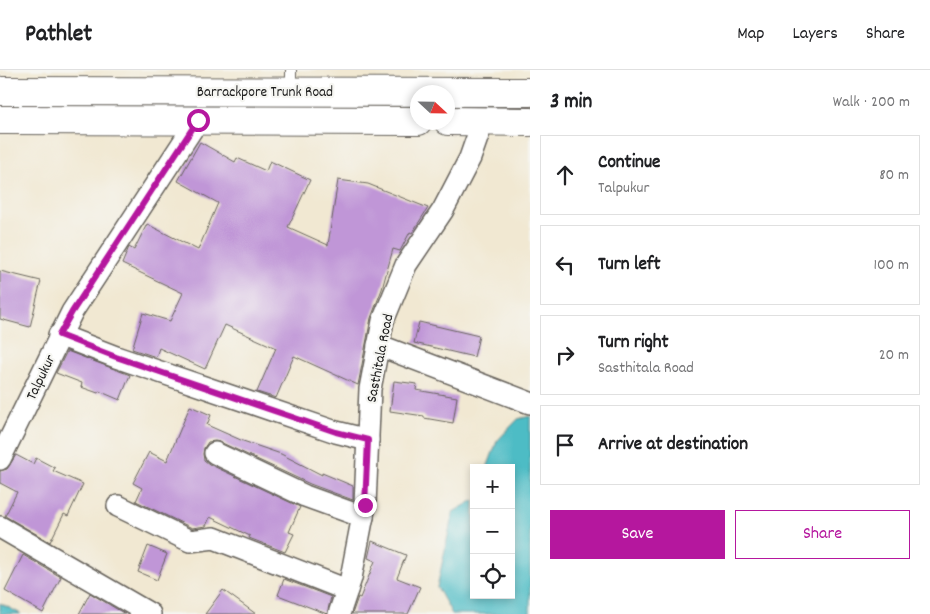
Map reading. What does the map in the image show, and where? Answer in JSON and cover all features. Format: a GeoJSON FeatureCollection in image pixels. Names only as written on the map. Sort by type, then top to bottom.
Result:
{"type":"FeatureCollection","features":[{"type":"Feature","properties":{"kind":"main road","name":"Barrackpore Trunk Road"},"geometry":{"type":"LineString","coordinates":[[0,91],[70,91],[291,80],[530,92]]}},
{"type":"Feature","properties":{"kind":"main road"},"geometry":{"type":"LineString","coordinates":[[67,120],[70,91]]}},
{"type":"Feature","properties":{"kind":"main road","name":"Barrackpore Trunk Road"},"geometry":{"type":"LineString","coordinates":[[0,120],[410,121]]}},
{"type":"Feature","properties":{"kind":"main road"},"geometry":{"type":"LineString","coordinates":[[455,121],[530,122]]}},
{"type":"Feature","properties":{"kind":"street","name":"Talpukur"},"geometry":{"type":"LineString","coordinates":[[0,459],[59,335],[72,312],[198,120]]}},
{"type":"Feature","properties":{"kind":"street","name":"Sasthitala Road"},"geometry":{"type":"LineString","coordinates":[[339,614],[351,578],[365,505],[370,389],[383,321],[406,265],[443,210],[470,158],[483,121]]}},
{"type":"Feature","properties":{"kind":"street"},"geometry":{"type":"LineString","coordinates":[[59,335],[116,357],[326,429],[368,440]]}},
{"type":"Feature","properties":{"kind":"street"},"geometry":{"type":"LineString","coordinates":[[378,345],[530,403]]}},
{"type":"Feature","properties":{"kind":"street"},"geometry":{"type":"LineString","coordinates":[[215,453],[306,496],[363,517]]}},
{"type":"Feature","properties":{"kind":"street"},"geometry":{"type":"LineString","coordinates":[[118,506],[190,541],[214,538],[347,590]]}},
{"type":"Feature","properties":{"kind":"street"},"geometry":{"type":"LineString","coordinates":[[0,527],[150,614]]}},
{"type":"Feature","properties":{"kind":"water"},"geometry":{"type":"Polygon","coordinates":[[[530,416],[530,614],[452,614],[437,587],[453,512],[470,502],[470,599],[515,599],[515,464],[488,464],[497,441],[518,419],[530,416]]]}},
{"type":"Feature","properties":{"kind":"water"},"geometry":{"type":"Polygon","coordinates":[[[0,603],[21,614],[0,614],[0,603]]]}},
{"type":"Feature","properties":{"kind":"building"},"geometry":{"type":"Polygon","coordinates":[[[200,142],[235,162],[237,158],[266,171],[270,161],[310,180],[288,227],[328,245],[338,180],[368,184],[428,208],[412,233],[410,232],[400,251],[393,249],[382,289],[371,318],[358,385],[294,356],[276,398],[257,392],[276,348],[225,325],[205,369],[159,348],[156,357],[132,349],[143,313],[170,321],[183,293],[122,264],[129,247],[134,250],[147,224],[198,250],[218,203],[178,181],[200,142]]]}},
{"type":"Feature","properties":{"kind":"building"},"geometry":{"type":"Polygon","coordinates":[[[0,271],[41,281],[30,327],[0,319],[0,271]]]}},
{"type":"Feature","properties":{"kind":"building"},"geometry":{"type":"Polygon","coordinates":[[[419,322],[479,336],[474,357],[414,343],[419,322]]]}},
{"type":"Feature","properties":{"kind":"building"},"geometry":{"type":"Polygon","coordinates":[[[67,351],[130,375],[120,400],[99,391],[98,393],[81,387],[82,383],[56,373],[67,351]]]}},
{"type":"Feature","properties":{"kind":"building"},"geometry":{"type":"Polygon","coordinates":[[[394,381],[417,384],[416,390],[457,397],[453,423],[390,411],[394,381]]]}},
{"type":"Feature","properties":{"kind":"building"},"geometry":{"type":"Polygon","coordinates":[[[190,406],[211,415],[207,425],[243,441],[281,454],[322,475],[322,473],[353,486],[353,500],[310,484],[215,441],[208,442],[204,448],[204,460],[209,464],[300,507],[289,532],[294,534],[285,552],[249,538],[250,536],[210,517],[206,526],[192,528],[136,501],[142,488],[133,483],[149,452],[167,461],[190,406]]]}},
{"type":"Feature","properties":{"kind":"building"},"geometry":{"type":"Polygon","coordinates":[[[16,455],[33,464],[36,458],[55,468],[53,471],[83,484],[68,516],[64,514],[50,542],[5,516],[17,492],[0,483],[0,471],[7,469],[16,455]]]}},
{"type":"Feature","properties":{"kind":"building"},"geometry":{"type":"Polygon","coordinates":[[[372,541],[406,555],[397,578],[420,587],[408,614],[352,614],[375,561],[368,558],[372,541]]]}},
{"type":"Feature","properties":{"kind":"building"},"geometry":{"type":"Polygon","coordinates":[[[148,546],[167,554],[157,580],[138,572],[148,546]]]}},
{"type":"Feature","properties":{"kind":"building"},"geometry":{"type":"Polygon","coordinates":[[[23,555],[61,577],[43,613],[5,591],[23,555]]]}},
{"type":"Feature","properties":{"kind":"building"},"geometry":{"type":"Polygon","coordinates":[[[284,579],[331,597],[327,614],[278,595],[284,579]]]}},
{"type":"Feature","properties":{"kind":"building"},"geometry":{"type":"Polygon","coordinates":[[[223,590],[256,614],[205,614],[223,590]]]}},
{"type":"Feature","properties":{"kind":"building"},"geometry":{"type":"Polygon","coordinates":[[[90,593],[125,614],[79,614],[90,593]]]}},
{"type":"Feature","properties":{"kind":"route"},"geometry":{"type":"LineString","coordinates":[[198,120],[72,312],[59,335],[116,357],[336,432],[368,440],[365,505]]}}]}
